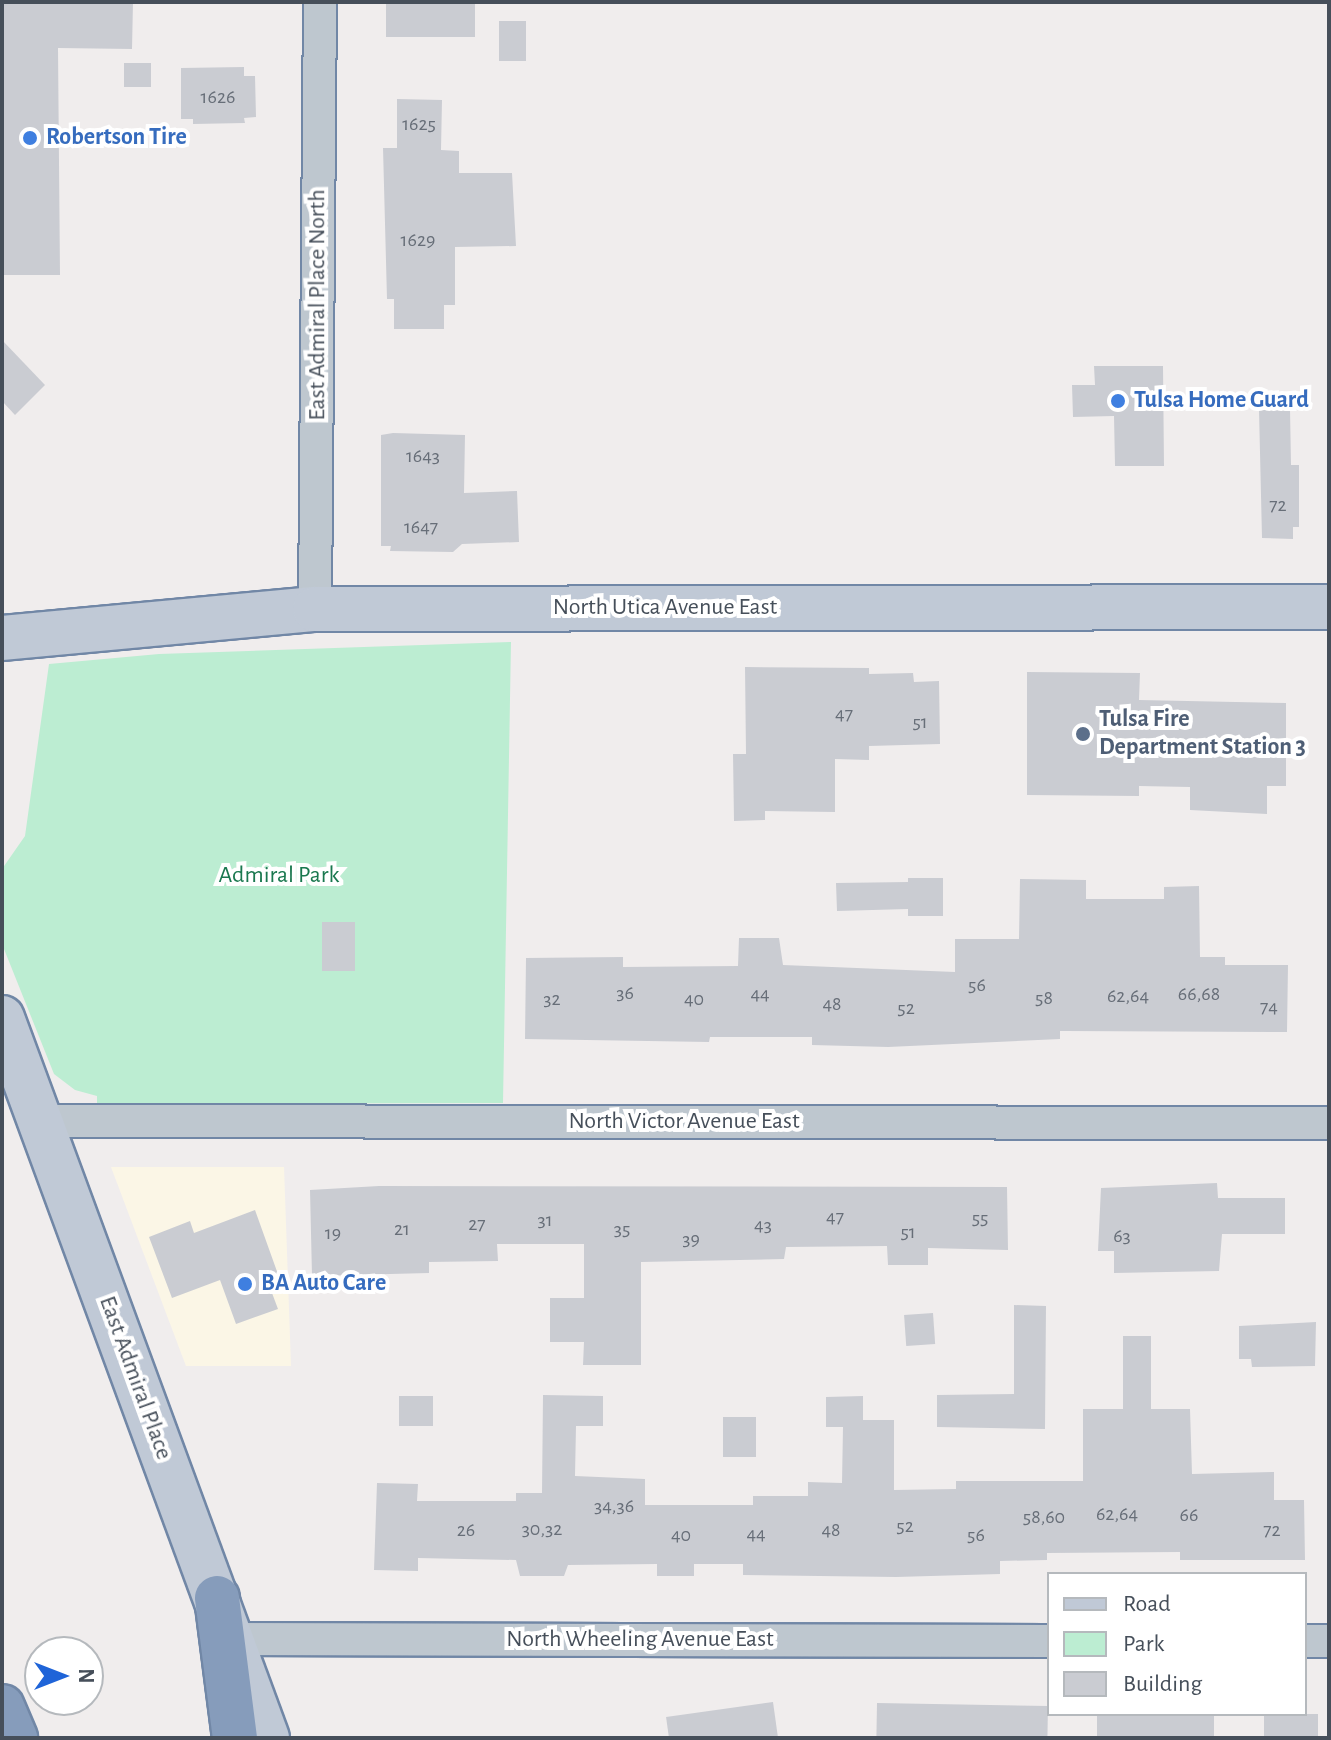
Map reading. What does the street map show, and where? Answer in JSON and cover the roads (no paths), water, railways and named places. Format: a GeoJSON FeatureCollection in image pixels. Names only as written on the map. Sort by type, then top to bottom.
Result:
{"type":"FeatureCollection","features":[{"type":"Feature","properties":{"kind":"highway"},"geometry":{"type":"LineString","coordinates":[[217,1598],[235,1738]]}},
{"type":"Feature","properties":{"kind":"highway"},"geometry":{"type":"LineString","coordinates":[[2,1707],[15,1738]]}},
{"type":"Feature","properties":{"kind":"main road","name":"North Utica Avenue East"},"geometry":{"type":"LineString","coordinates":[[16,638],[315,609],[1329,607]]}},
{"type":"Feature","properties":{"kind":"main road"},"geometry":{"type":"LineString","coordinates":[[2,670],[16,638]]}},
{"type":"Feature","properties":{"kind":"main road","name":"East Admiral Place"},"geometry":{"type":"LineString","coordinates":[[2,1018],[267,1738]]}},
{"type":"Feature","properties":{"kind":"street","name":"East Admiral Place North"},"geometry":{"type":"LineString","coordinates":[[315,609],[320,2]]}},
{"type":"Feature","properties":{"kind":"street","name":"North Victor Avenue East"},"geometry":{"type":"LineString","coordinates":[[40,1121],[1329,1123]]}},
{"type":"Feature","properties":{"kind":"street","name":"North Wheeling Avenue East"},"geometry":{"type":"LineString","coordinates":[[232,1639],[1047,1641]]}},
{"type":"Feature","properties":{"kind":"street"},"geometry":{"type":"LineString","coordinates":[[1307,1641],[1329,1641]]}},
{"type":"Feature","properties":{"kind":"place","name":"Robertson Tire"},"geometry":{"type":"Point","coordinates":[30,138]}},
{"type":"Feature","properties":{"kind":"place","name":"Tulsa Home Guard"},"geometry":{"type":"Point","coordinates":[1118,401]}},
{"type":"Feature","properties":{"kind":"place","name":"Tulsa Fire Department Station 3"},"geometry":{"type":"Point","coordinates":[1083,734]}},
{"type":"Feature","properties":{"kind":"place","name":"BA Auto Care"},"geometry":{"type":"Point","coordinates":[245,1284]}},
{"type":"Feature","properties":{"kind":"park label","name":"Admiral Park"},"geometry":{"type":"Point","coordinates":[279,876]}}]}
